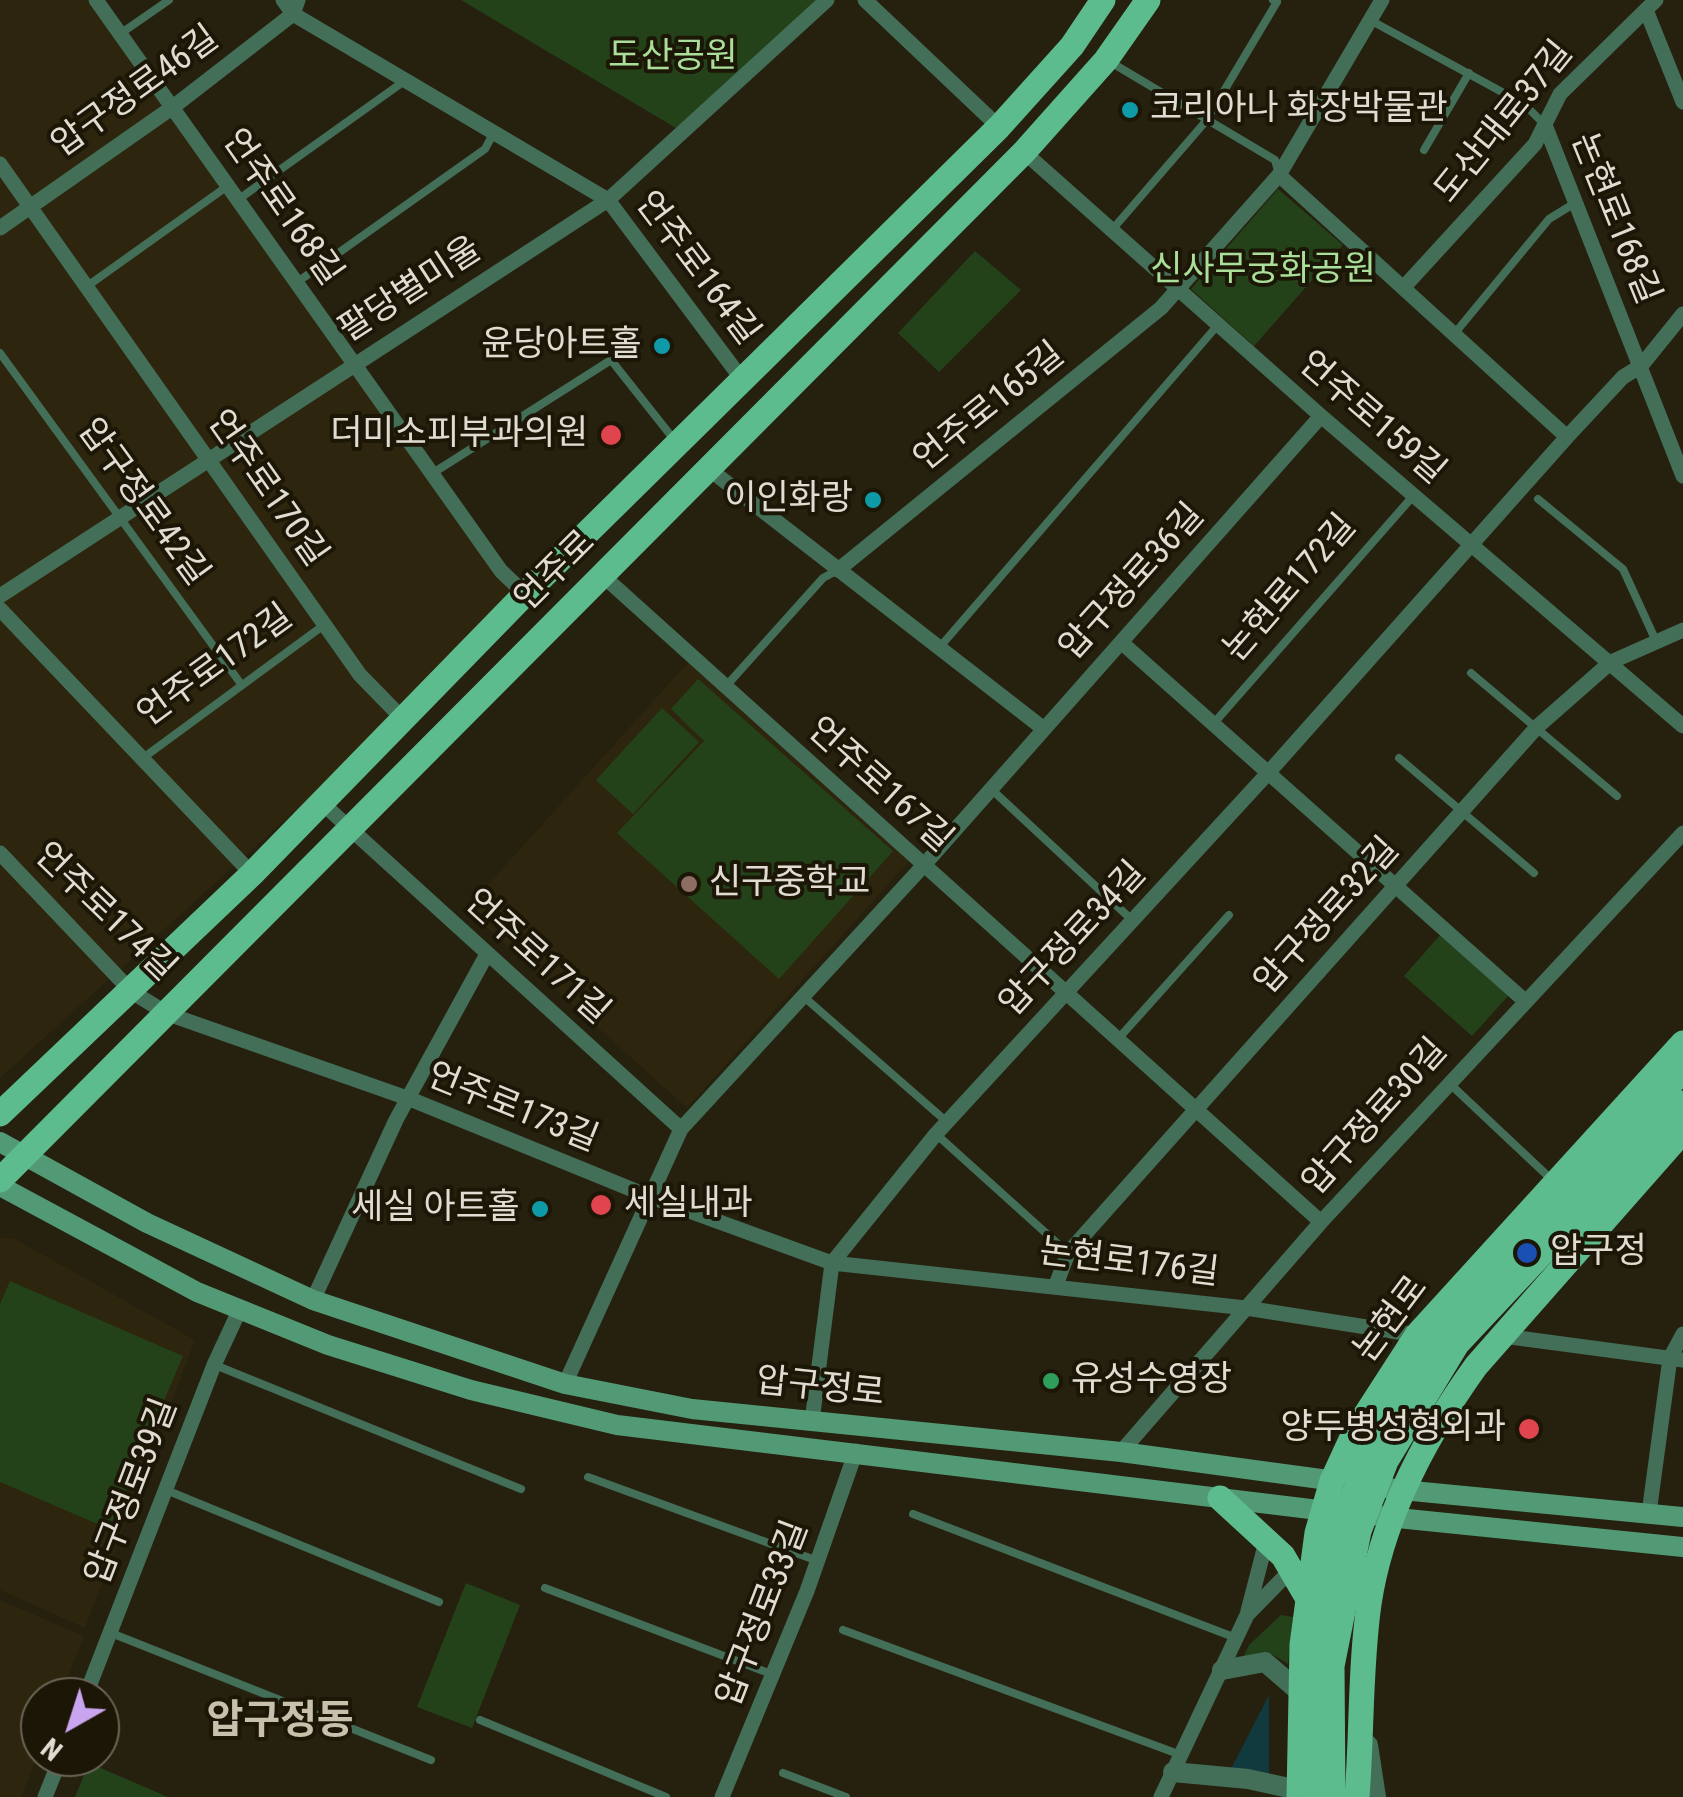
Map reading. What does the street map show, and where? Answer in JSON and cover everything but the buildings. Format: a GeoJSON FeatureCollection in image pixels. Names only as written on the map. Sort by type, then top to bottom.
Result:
{"type":"FeatureCollection","features":[{"type":"Feature","properties":{"kind":"main road","name":"언주로"},"geometry":{"type":"LineString","coordinates":[[0,1114],[252,874],[525,594],[1000,127],[1072,46],[1103,0]]}},
{"type":"Feature","properties":{"kind":"main road","name":"언주로"},"geometry":{"type":"LineString","coordinates":[[0,1183],[1024,152],[1106,60],[1148,0]]}},
{"type":"Feature","properties":{"kind":"main road","name":"논현로"},"geometry":{"type":"LineString","coordinates":[[1293,1788],[1308,1599],[1322,1511],[1356,1431],[1422,1330],[1683,1043]]}},
{"type":"Feature","properties":{"kind":"main road","name":"논현로"},"geometry":{"type":"LineString","coordinates":[[1314,1797],[1309,1730],[1316,1646],[1340,1530],[1366,1457],[1437,1337],[1683,1070]]}},
{"type":"Feature","properties":{"kind":"main road","name":"논현로"},"geometry":{"type":"LineString","coordinates":[[1333,1797],[1332,1666],[1359,1531],[1386,1461],[1420,1397],[1456,1344],[1683,1103]]}},
{"type":"Feature","properties":{"kind":"main road"},"geometry":{"type":"LineString","coordinates":[[1357,1797],[1370,1603],[1402,1490],[1448,1405],[1476,1366],[1682,1135]]}},
{"type":"Feature","properties":{"kind":"main road","name":"압구정로"},"geometry":{"type":"LineString","coordinates":[[0,1142],[22,1158],[147,1224],[312,1300],[565,1384],[692,1409],[1122,1452],[1402,1490],[1683,1517]]}},
{"type":"Feature","properties":{"kind":"main road","name":"압구정로"},"geometry":{"type":"LineString","coordinates":[[0,1183],[197,1292],[328,1344],[471,1390],[617,1425],[856,1451],[1322,1511],[1683,1547]]}},
{"type":"Feature","properties":{"kind":"main road"},"geometry":{"type":"LineString","coordinates":[[1462,1286],[1463,1312],[1481,1328],[1509,1330]]}},
{"type":"Feature","properties":{"kind":"main road"},"geometry":{"type":"LineString","coordinates":[[1422,1330],[1442,1324],[1458,1331],[1475,1352],[1476,1366]]}},
{"type":"Feature","properties":{"kind":"main road"},"geometry":{"type":"LineString","coordinates":[[1220,1498],[1267,1538],[1292,1569],[1308,1599]]}},
{"type":"Feature","properties":{"kind":"street","name":"언주로168길"},"geometry":{"type":"LineString","coordinates":[[96,0],[501,571],[525,594]]}},
{"type":"Feature","properties":{"kind":"street","name":"언주로164길"},"geometry":{"type":"LineString","coordinates":[[283,0],[403,82],[608,200],[744,382]]}},
{"type":"Feature","properties":{"kind":"street","name":"팔당별미울"},"geometry":{"type":"LineString","coordinates":[[0,596],[608,200],[827,0]]}},
{"type":"Feature","properties":{"kind":"street"},"geometry":{"type":"LineString","coordinates":[[864,0],[1000,127]]}},
{"type":"Feature","properties":{"kind":"street","name":"언주로165길"},"geometry":{"type":"LineString","coordinates":[[838,570],[1161,308],[1279,175],[1382,0]]}},
{"type":"Feature","properties":{"kind":"street"},"geometry":{"type":"LineString","coordinates":[[1651,5],[1683,102]]}},
{"type":"Feature","properties":{"kind":"street","name":"도산대로37길"},"geometry":{"type":"LineString","coordinates":[[1404,287],[1535,144],[1560,94],[1651,5]]}},
{"type":"Feature","properties":{"kind":"street","name":"압구정로46길"},"geometry":{"type":"LineString","coordinates":[[0,228],[172,107],[296,7]]}},
{"type":"Feature","properties":{"kind":"street","name":"논현로168길"},"geometry":{"type":"LineString","coordinates":[[1545,126],[1683,476]]}},
{"type":"Feature","properties":{"kind":"street","name":"언주로159길"},"geometry":{"type":"LineString","coordinates":[[1024,152],[1217,326],[1683,726]]}},
{"type":"Feature","properties":{"kind":"street","name":"언주로170길"},"geometry":{"type":"LineString","coordinates":[[0,164],[360,675],[404,720]]}},
{"type":"Feature","properties":{"kind":"street"},"geometry":{"type":"LineString","coordinates":[[1279,175],[1567,437]]}},
{"type":"Feature","properties":{"kind":"street","name":"압구정로34길"},"geometry":{"type":"LineString","coordinates":[[832,1263],[941,1128],[1270,772],[1567,437],[1623,377],[1641,366],[1683,314]]}},
{"type":"Feature","properties":{"kind":"street","name":"압구정로36길"},"geometry":{"type":"LineString","coordinates":[[565,1384],[681,1129],[924,865],[1321,416]]}},
{"type":"Feature","properties":{"kind":"street"},"geometry":{"type":"LineString","coordinates":[[709,469],[1044,729]]}},
{"type":"Feature","properties":{"kind":"street","name":"언주로167길"},"geometry":{"type":"LineString","coordinates":[[602,575],[1322,1222]]}},
{"type":"Feature","properties":{"kind":"street","name":"언주로172길"},"geometry":{"type":"LineString","coordinates":[[0,609],[252,874]]}},
{"type":"Feature","properties":{"kind":"street","name":"압구정로32길"},"geometry":{"type":"LineString","coordinates":[[1056,1285],[1068,1254],[1537,728],[1611,662],[1683,630]]}},
{"type":"Feature","properties":{"kind":"street"},"geometry":{"type":"LineString","coordinates":[[1121,642],[1524,1002]]}},
{"type":"Feature","properties":{"kind":"street","name":"언주로171길"},"geometry":{"type":"LineString","coordinates":[[322,803],[681,1129]]}},
{"type":"Feature","properties":{"kind":"street","name":"압구정로30길"},"geometry":{"type":"LineString","coordinates":[[1122,1452],[1322,1222],[1683,832]]}},
{"type":"Feature","properties":{"kind":"street","name":"언주로174길"},"geometry":{"type":"LineString","coordinates":[[0,853],[132,992],[168,1014]]}},
{"type":"Feature","properties":{"kind":"street"},"geometry":{"type":"LineString","coordinates":[[312,1300],[410,1099],[487,954]]}},
{"type":"Feature","properties":{"kind":"street","name":"언주로173길"},"geometry":{"type":"LineString","coordinates":[[168,1014],[410,1099],[648,1196],[832,1263]]}},
{"type":"Feature","properties":{"kind":"street"},"geometry":{"type":"LineString","coordinates":[[812,1421],[832,1263]]}},
{"type":"Feature","properties":{"kind":"street","name":"논현로176길"},"geometry":{"type":"LineString","coordinates":[[832,1263],[1056,1285],[1422,1330]]}},
{"type":"Feature","properties":{"kind":"street","name":"압구정로39길"},"geometry":{"type":"LineString","coordinates":[[93,1677],[214,1365],[240,1309]]}},
{"type":"Feature","properties":{"kind":"street"},"geometry":{"type":"LineString","coordinates":[[1509,1330],[1677,1359]]}},
{"type":"Feature","properties":{"kind":"street"},"geometry":{"type":"LineString","coordinates":[[1649,1513],[1683,1334]]}},
{"type":"Feature","properties":{"kind":"street","name":"압구정로33길"},"geometry":{"type":"LineString","coordinates":[[722,1797],[818,1561],[856,1451]]}},
{"type":"Feature","properties":{"kind":"street"},"geometry":{"type":"LineString","coordinates":[[1161,1797],[1247,1615],[1267,1538]]}},
{"type":"Feature","properties":{"kind":"street"},"geometry":{"type":"LineString","coordinates":[[1247,1615],[1292,1569]]}},
{"type":"Feature","properties":{"kind":"street"},"geometry":{"type":"LineString","coordinates":[[1222,1670],[1265,1662],[1302,1694]]}},
{"type":"Feature","properties":{"kind":"street"},"geometry":{"type":"LineString","coordinates":[[1363,1712],[1376,1797]]}},
{"type":"Feature","properties":{"kind":"street"},"geometry":{"type":"LineString","coordinates":[[1177,1763],[1293,1788]]}},
{"type":"Feature","properties":{"kind":"lane"},"geometry":{"type":"LineString","coordinates":[[120,34],[169,0]]}},
{"type":"Feature","properties":{"kind":"lane"},"geometry":{"type":"LineString","coordinates":[[1112,230],[1206,121],[1275,1]]}},
{"type":"Feature","properties":{"kind":"lane","name":"논현로168길"},"geometry":{"type":"LineString","coordinates":[[1370,20],[1524,104],[1545,126]]}},
{"type":"Feature","properties":{"kind":"lane"},"geometry":{"type":"LineString","coordinates":[[1106,60],[1275,160],[1279,175]]}},
{"type":"Feature","properties":{"kind":"lane"},"geometry":{"type":"LineString","coordinates":[[1424,150],[1470,73]]}},
{"type":"Feature","properties":{"kind":"lane"},"geometry":{"type":"LineString","coordinates":[[86,287],[403,82]]}},
{"type":"Feature","properties":{"kind":"lane"},"geometry":{"type":"LineString","coordinates":[[296,283],[484,148],[493,134]]}},
{"type":"Feature","properties":{"kind":"lane"},"geometry":{"type":"LineString","coordinates":[[1455,332],[1549,219],[1575,203]]}},
{"type":"Feature","properties":{"kind":"lane"},"geometry":{"type":"LineString","coordinates":[[939,648],[1217,326]]}},
{"type":"Feature","properties":{"kind":"lane","name":"압구정로42길"},"geometry":{"type":"LineString","coordinates":[[0,353],[241,684]]}},
{"type":"Feature","properties":{"kind":"lane"},"geometry":{"type":"LineString","coordinates":[[432,474],[611,360],[678,446]]}},
{"type":"Feature","properties":{"kind":"lane","name":"논현로172길"},"geometry":{"type":"LineString","coordinates":[[1214,723],[1414,495]]}},
{"type":"Feature","properties":{"kind":"lane"},"geometry":{"type":"LineString","coordinates":[[1538,499],[1623,569],[1656,641]]}},
{"type":"Feature","properties":{"kind":"lane"},"geometry":{"type":"LineString","coordinates":[[724,688],[823,578],[838,570]]}},
{"type":"Feature","properties":{"kind":"lane","name":"언주로172길"},"geometry":{"type":"LineString","coordinates":[[143,758],[324,625]]}},
{"type":"Feature","properties":{"kind":"lane"},"geometry":{"type":"LineString","coordinates":[[1471,673],[1617,796]]}},
{"type":"Feature","properties":{"kind":"lane"},"geometry":{"type":"LineString","coordinates":[[1399,758],[1534,872]]}},
{"type":"Feature","properties":{"kind":"lane"},"geometry":{"type":"LineString","coordinates":[[990,788],[1132,920]]}},
{"type":"Feature","properties":{"kind":"lane"},"geometry":{"type":"LineString","coordinates":[[1118,1039],[1229,915]]}},
{"type":"Feature","properties":{"kind":"lane"},"geometry":{"type":"LineString","coordinates":[[804,997],[1068,1254]]}},
{"type":"Feature","properties":{"kind":"lane"},"geometry":{"type":"LineString","coordinates":[[1449,1082],[1554,1182]]}},
{"type":"Feature","properties":{"kind":"lane"},"geometry":{"type":"LineString","coordinates":[[214,1365],[521,1490]]}},
{"type":"Feature","properties":{"kind":"lane"},"geometry":{"type":"LineString","coordinates":[[588,1478],[818,1561]]}},
{"type":"Feature","properties":{"kind":"lane"},"geometry":{"type":"LineString","coordinates":[[165,1490],[439,1602]]}},
{"type":"Feature","properties":{"kind":"lane"},"geometry":{"type":"LineString","coordinates":[[913,1514],[1237,1638]]}},
{"type":"Feature","properties":{"kind":"lane"},"geometry":{"type":"LineString","coordinates":[[545,1588],[774,1674]]}},
{"type":"Feature","properties":{"kind":"lane"},"geometry":{"type":"LineString","coordinates":[[843,1630],[1177,1763]]}},
{"type":"Feature","properties":{"kind":"lane"},"geometry":{"type":"LineString","coordinates":[[111,1633],[430,1760]]}},
{"type":"Feature","properties":{"kind":"lane"},"geometry":{"type":"LineString","coordinates":[[480,1720],[666,1797]]}},
{"type":"Feature","properties":{"kind":"lane"},"geometry":{"type":"LineString","coordinates":[[783,1773],[846,1797]]}},
{"type":"Feature","properties":{"kind":"shaded area"},"geometry":{"type":"Polygon","coordinates":[[[0,0],[95,0],[520,607],[0,1078],[0,0]]]}},
{"type":"Feature","properties":{"kind":"shaded area","name":"신구중학교"},"geometry":{"type":"Polygon","coordinates":[[[691,659],[912,858],[687,1108],[466,909],[691,659]]]}},
{"type":"Feature","properties":{"kind":"shaded area"},"geometry":{"type":"Polygon","coordinates":[[[0,1238],[13,1238],[195,1340],[85,1628],[0,1590],[0,1238]]]}},
{"type":"Feature","properties":{"kind":"shaded area"},"geometry":{"type":"Polygon","coordinates":[[[0,1600],[84,1636],[68,1677],[20,1677],[20,1777],[29,1777],[21,1797],[0,1797],[0,1600]]]}},
{"type":"Feature","properties":{"kind":"green space","name":"도산공원"},"geometry":{"type":"Polygon","coordinates":[[[461,0],[829,0],[681,131],[461,0]]]}},
{"type":"Feature","properties":{"kind":"green space","name":"신사무궁화공원"},"geometry":{"type":"Polygon","coordinates":[[[1278,189],[1343,245],[1254,346],[1191,289],[1278,189]]]}},
{"type":"Feature","properties":{"kind":"green space"},"geometry":{"type":"Polygon","coordinates":[[[975,251],[1021,290],[939,372],[898,333],[975,251]]]}},
{"type":"Feature","properties":{"kind":"green space"},"geometry":{"type":"Polygon","coordinates":[[[698,679],[893,851],[779,979],[617,833],[704,741],[671,709],[698,679]]]}},
{"type":"Feature","properties":{"kind":"green space"},"geometry":{"type":"Polygon","coordinates":[[[662,708],[699,742],[633,814],[596,780],[662,708]]]}},
{"type":"Feature","properties":{"kind":"green space"},"geometry":{"type":"Polygon","coordinates":[[[1441,934],[1509,995],[1472,1036],[1404,976],[1441,934]]]}},
{"type":"Feature","properties":{"kind":"green space"},"geometry":{"type":"Polygon","coordinates":[[[10,1281],[183,1356],[109,1529],[0,1482],[0,1304],[10,1281]]]}},
{"type":"Feature","properties":{"kind":"green space"},"geometry":{"type":"Polygon","coordinates":[[[466,1583],[520,1605],[472,1728],[417,1707],[466,1583]]]}},
{"type":"Feature","properties":{"kind":"green space"},"geometry":{"type":"Polygon","coordinates":[[[1281,1615],[1293,1617],[1288,1664],[1272,1654],[1242,1660],[1249,1645],[1281,1615]]]}},
{"type":"Feature","properties":{"kind":"green space"},"geometry":{"type":"Polygon","coordinates":[[[120,1776],[168,1797],[75,1797],[83,1777],[120,1776]]]}},
{"type":"Feature","properties":{"kind":"water"},"geometry":{"type":"Polygon","coordinates":[[[1269,1695],[1269,1775],[1231,1769],[1269,1695]]]}},
{"type":"Feature","properties":{"kind":"place","name":"코리아나 화장박물관"},"geometry":{"type":"Point","coordinates":[1130,110]}},
{"type":"Feature","properties":{"kind":"place","name":"윤당아트홀"},"geometry":{"type":"Point","coordinates":[662,346]}},
{"type":"Feature","properties":{"kind":"place","name":"더미소피부과의원"},"geometry":{"type":"Point","coordinates":[611,435]}},
{"type":"Feature","properties":{"kind":"place","name":"이인화랑"},"geometry":{"type":"Point","coordinates":[873,500]}},
{"type":"Feature","properties":{"kind":"place","name":"신구중학교"},"geometry":{"type":"Point","coordinates":[689,884]}},
{"type":"Feature","properties":{"kind":"place","name":"세실내과"},"geometry":{"type":"Point","coordinates":[601,1205]}},
{"type":"Feature","properties":{"kind":"place","name":"세실 아트홀"},"geometry":{"type":"Point","coordinates":[540,1209]}},
{"type":"Feature","properties":{"kind":"place","name":"압구정"},"geometry":{"type":"Point","coordinates":[1527,1253]}},
{"type":"Feature","properties":{"kind":"place","name":"유성수영장"},"geometry":{"type":"Point","coordinates":[1051,1381]}},
{"type":"Feature","properties":{"kind":"place","name":"양두병성형외과"},"geometry":{"type":"Point","coordinates":[1529,1429]}},
{"type":"Feature","properties":{"kind":"district","name":"압구정동"},"geometry":{"type":"Point","coordinates":[280,1723]}}]}
